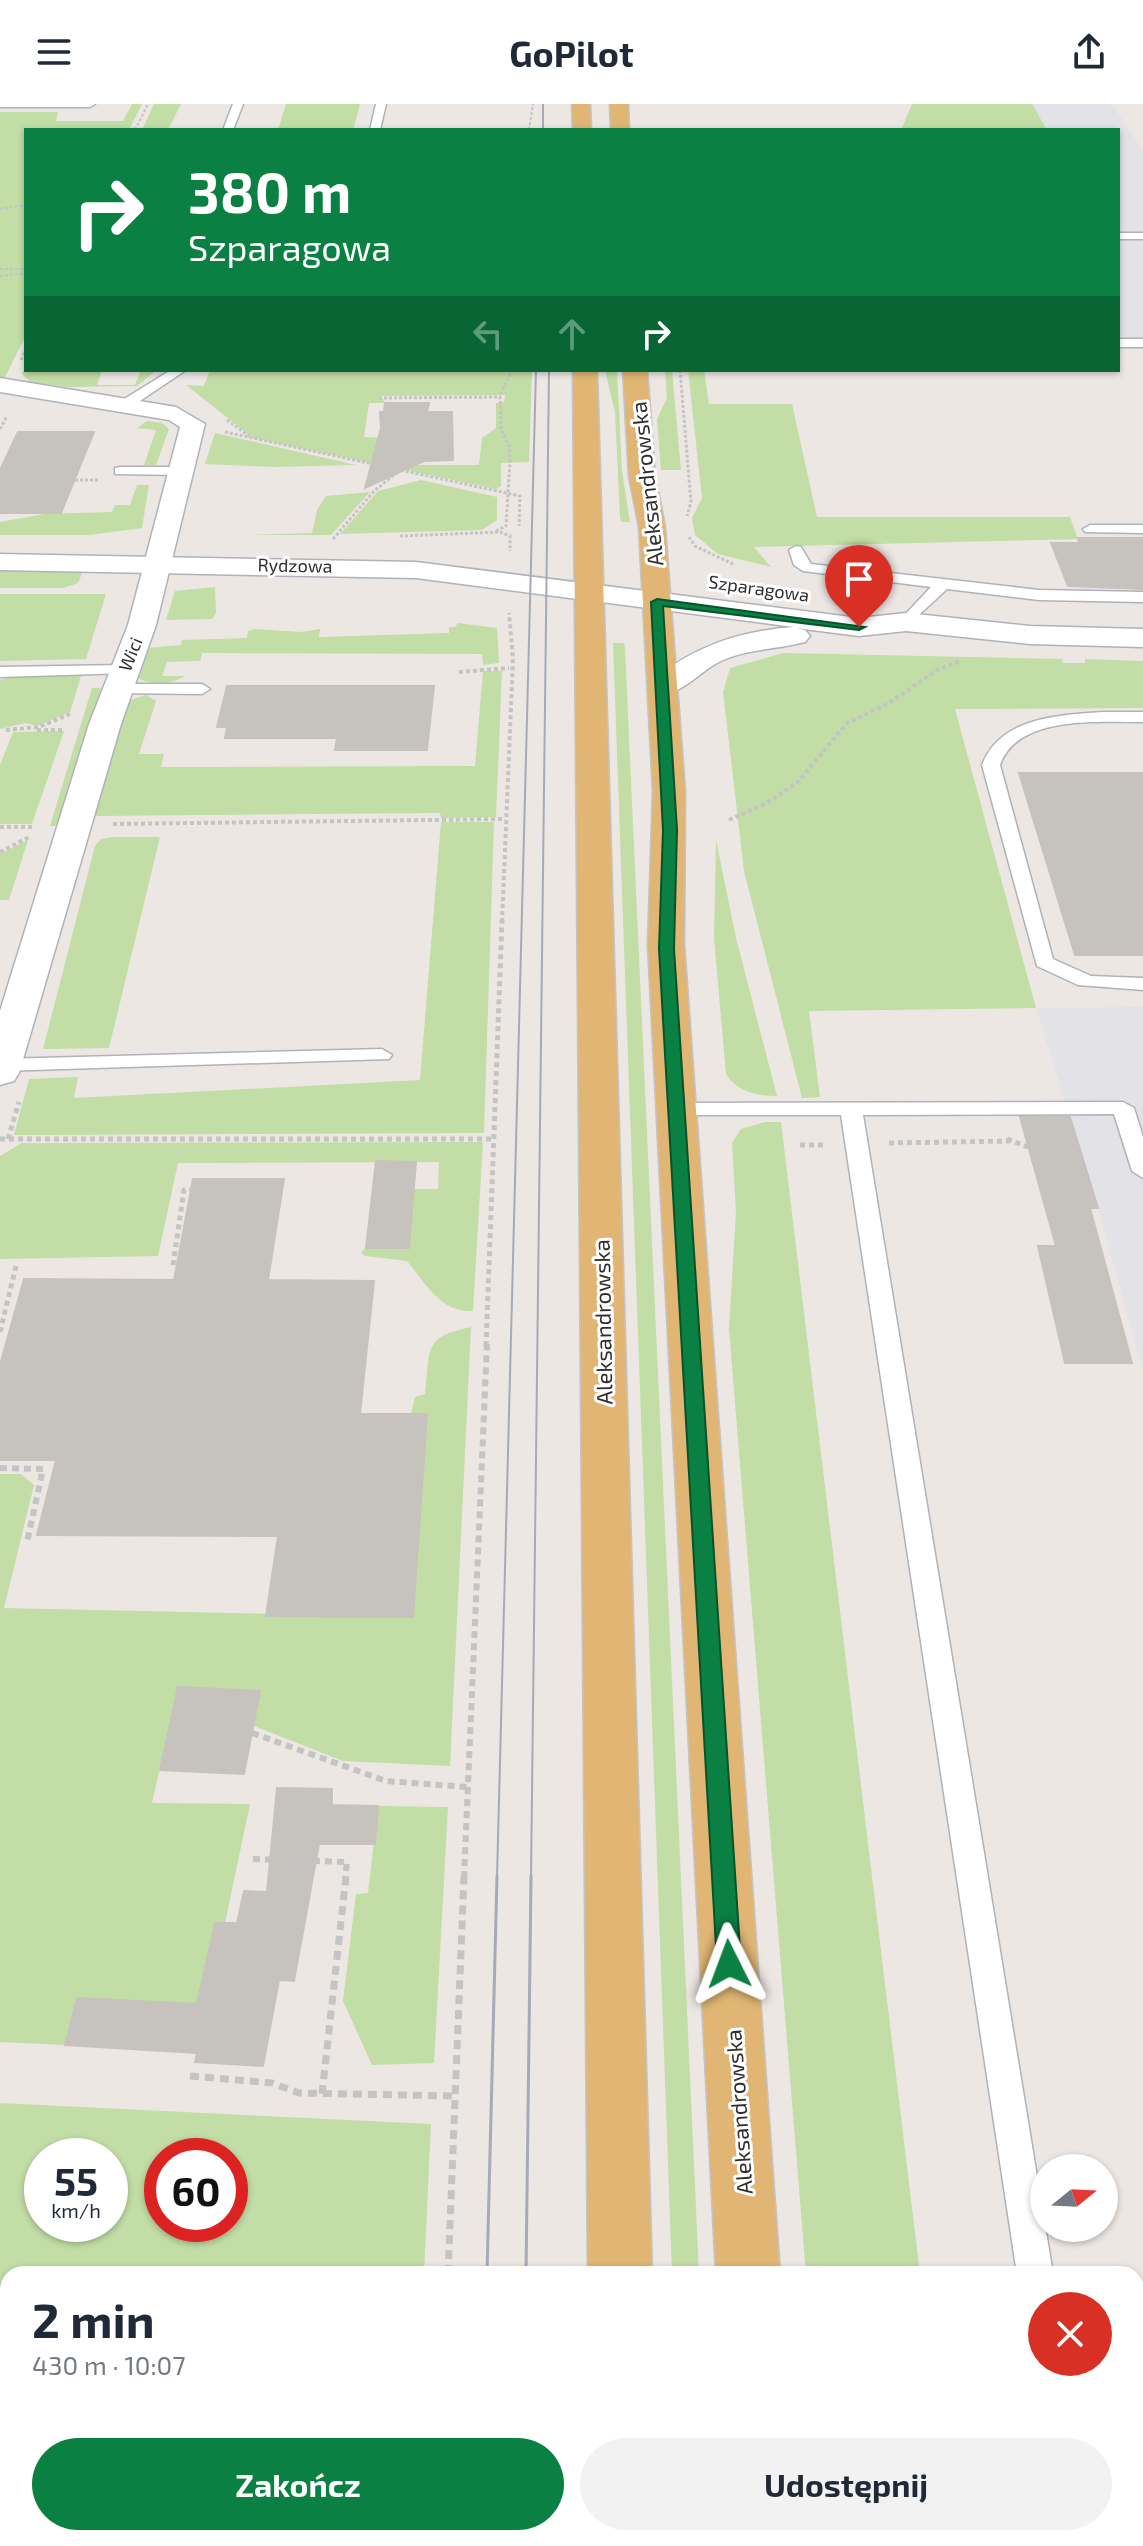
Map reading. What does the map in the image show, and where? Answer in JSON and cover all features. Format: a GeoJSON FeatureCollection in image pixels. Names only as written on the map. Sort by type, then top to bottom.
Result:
{"type":"FeatureCollection","features":[{"type":"Feature","properties":{"kind":"main road"},"geometry":{"type":"LineString","coordinates":[[581,104],[582,128]]}},
{"type":"Feature","properties":{"kind":"main road"},"geometry":{"type":"LineString","coordinates":[[619,104],[620,128]]}},
{"type":"Feature","properties":{"kind":"main road","name":"Aleksandrowska"},"geometry":{"type":"LineString","coordinates":[[585,372],[606,570],[620,2266]]}},
{"type":"Feature","properties":{"kind":"main road","name":"Aleksandrowska"},"geometry":{"type":"LineString","coordinates":[[606,570],[652,527],[642,476],[635,372]]}},
{"type":"Feature","properties":{"kind":"main road","name":"Aleksandrowska"},"geometry":{"type":"LineString","coordinates":[[606,570],[657,602],[670,830],[666,944],[748,2266]]}},
{"type":"Feature","properties":{"kind":"street"},"geometry":{"type":"LineString","coordinates":[[1,387],[182,415],[191,421],[192,427]]}},
{"type":"Feature","properties":{"kind":"street","name":"Wici"},"geometry":{"type":"LineString","coordinates":[[1,1069],[120,679],[142,625],[192,427]]}},
{"type":"Feature","properties":{"kind":"street","name":"Rydzowa"},"geometry":{"type":"LineString","coordinates":[[0,562],[421,551],[509,555]]}},
{"type":"Feature","properties":{"kind":"street","name":"Rydzowa"},"geometry":{"type":"LineString","coordinates":[[0,552],[381,567],[465,574],[606,570]]}},
{"type":"Feature","properties":{"kind":"street","name":"Szparagowa"},"geometry":{"type":"LineString","coordinates":[[606,570],[685,577]]}},
{"type":"Feature","properties":{"kind":"street","name":"Szparagowa"},"geometry":{"type":"LineString","coordinates":[[606,570],[657,602],[871,626],[906,622],[1030,635],[1143,638]]}},
{"type":"Feature","properties":{"kind":"street","name":"Szparagowa"},"geometry":{"type":"LineString","coordinates":[[725,573],[875,604],[906,622]]}},
{"type":"Feature","properties":{"kind":"street"},"geometry":{"type":"LineString","coordinates":[[663,687],[691,664],[727,647],[756,640],[832,634],[871,626]]}},
{"type":"Feature","properties":{"kind":"lane"},"geometry":{"type":"LineString","coordinates":[[0,104],[90,104]]}},
{"type":"Feature","properties":{"kind":"lane"},"geometry":{"type":"LineString","coordinates":[[229,128],[238,104]]}},
{"type":"Feature","properties":{"kind":"lane"},"geometry":{"type":"LineString","coordinates":[[375,128],[381,104]]}},
{"type":"Feature","properties":{"kind":"lane"},"geometry":{"type":"LineString","coordinates":[[1120,236],[1143,236]]}},
{"type":"Feature","properties":{"kind":"lane"},"geometry":{"type":"LineString","coordinates":[[1120,343],[1143,343]]}},
{"type":"Feature","properties":{"kind":"lane"},"geometry":{"type":"LineString","coordinates":[[1120,354],[1143,354]]}},
{"type":"Feature","properties":{"kind":"lane"},"geometry":{"type":"LineString","coordinates":[[126,404],[177,372]]}},
{"type":"Feature","properties":{"kind":"lane"},"geometry":{"type":"LineString","coordinates":[[120,471],[180,471]]}},
{"type":"Feature","properties":{"kind":"lane"},"geometry":{"type":"LineString","coordinates":[[1090,529],[1143,529]]}},
{"type":"Feature","properties":{"kind":"lane"},"geometry":{"type":"LineString","coordinates":[[796,550],[802,565],[808,568],[1050,596],[1143,597]]}},
{"type":"Feature","properties":{"kind":"lane"},"geometry":{"type":"LineString","coordinates":[[906,622],[943,584]]}},
{"type":"Feature","properties":{"kind":"lane"},"geometry":{"type":"LineString","coordinates":[[0,672],[120,679],[202,689]]}},
{"type":"Feature","properties":{"kind":"lane"},"geometry":{"type":"LineString","coordinates":[[1143,717],[1069,721],[1020,732],[1001,739],[992,752],[991,765],[1044,962],[1075,980],[1143,984]]}},
{"type":"Feature","properties":{"kind":"lane"},"geometry":{"type":"LineString","coordinates":[[1,1069],[382,1055]]}},
{"type":"Feature","properties":{"kind":"lane"},"geometry":{"type":"LineString","coordinates":[[676,1109],[1133,1108],[1143,1171]]}},
{"type":"Feature","properties":{"kind":"lane"},"geometry":{"type":"LineString","coordinates":[[851,1109],[1034,2266]]}},
{"type":"Feature","properties":{"kind":"path"},"geometry":{"type":"LineString","coordinates":[[136,128],[148,104]]}},
{"type":"Feature","properties":{"kind":"path"},"geometry":{"type":"LineString","coordinates":[[529,128],[533,104]]}},
{"type":"Feature","properties":{"kind":"path"},"geometry":{"type":"LineString","coordinates":[[0,209],[24,205]]}},
{"type":"Feature","properties":{"kind":"path"},"geometry":{"type":"LineString","coordinates":[[18,211],[21,206]]}},
{"type":"Feature","properties":{"kind":"path"},"geometry":{"type":"LineString","coordinates":[[0,269],[24,271]]}},
{"type":"Feature","properties":{"kind":"path"},"geometry":{"type":"LineString","coordinates":[[0,276],[24,271]]}},
{"type":"Feature","properties":{"kind":"path"},"geometry":{"type":"LineString","coordinates":[[495,531],[506,526],[510,462],[501,429],[501,397],[511,372]]}},
{"type":"Feature","properties":{"kind":"path"},"geometry":{"type":"LineString","coordinates":[[680,372],[691,502],[685,527],[695,546],[725,573]]}},
{"type":"Feature","properties":{"kind":"path"},"geometry":{"type":"LineString","coordinates":[[379,398],[501,397]]}},
{"type":"Feature","properties":{"kind":"path"},"geometry":{"type":"LineString","coordinates":[[192,427],[508,496],[520,496],[519,526]]}},
{"type":"Feature","properties":{"kind":"path"},"geometry":{"type":"LineString","coordinates":[[681,470],[689,470]]}},
{"type":"Feature","properties":{"kind":"path"},"geometry":{"type":"LineString","coordinates":[[332,543],[374,491],[399,472]]}},
{"type":"Feature","properties":{"kind":"path"},"geometry":{"type":"LineString","coordinates":[[0,480],[100,480]]}},
{"type":"Feature","properties":{"kind":"path"},"geometry":{"type":"LineString","coordinates":[[683,502],[691,502]]}},
{"type":"Feature","properties":{"kind":"path"},"geometry":{"type":"LineString","coordinates":[[448,2266],[495,1139],[510,668],[513,659],[509,607]]}},
{"type":"Feature","properties":{"kind":"path"},"geometry":{"type":"LineString","coordinates":[[729,820],[765,804],[798,782],[847,723],[889,703],[937,670],[965,660]]}},
{"type":"Feature","properties":{"kind":"path"},"geometry":{"type":"LineString","coordinates":[[459,672],[510,668]]}},
{"type":"Feature","properties":{"kind":"path"},"geometry":{"type":"LineString","coordinates":[[3,730],[39,727],[78,710]]}},
{"type":"Feature","properties":{"kind":"path"},"geometry":{"type":"LineString","coordinates":[[26,727],[30,720]]}},
{"type":"Feature","properties":{"kind":"path"},"geometry":{"type":"LineString","coordinates":[[3,730],[71,730]]}},
{"type":"Feature","properties":{"kind":"path"},"geometry":{"type":"LineString","coordinates":[[0,827],[505,819]]}},
{"type":"Feature","properties":{"kind":"path"},"geometry":{"type":"LineString","coordinates":[[0,852],[36,834]]}},
{"type":"Feature","properties":{"kind":"path"},"geometry":{"type":"LineString","coordinates":[[0,1139],[495,1139]]}},
{"type":"Feature","properties":{"kind":"path"},"geometry":{"type":"LineString","coordinates":[[800,1145],[1011,1141]]}},
{"type":"Feature","properties":{"kind":"path"},"geometry":{"type":"LineString","coordinates":[[173,1265],[184,1190],[191,1190]]}},
{"type":"Feature","properties":{"kind":"path"},"geometry":{"type":"LineString","coordinates":[[0,1332],[16,1266]]}},
{"type":"Feature","properties":{"kind":"path"},"geometry":{"type":"LineString","coordinates":[[0,1468],[43,1469],[27,1542]]}},
{"type":"Feature","properties":{"kind":"path"},"geometry":{"type":"LineString","coordinates":[[252,1733],[386,1781],[467,1787]]}},
{"type":"Feature","properties":{"kind":"path"},"geometry":{"type":"LineString","coordinates":[[253,1859],[347,1862],[322,2094]]}},
{"type":"Feature","properties":{"kind":"path"},"geometry":{"type":"LineString","coordinates":[[190,2076],[272,2083],[299,2093],[455,2096]]}},
{"type":"Feature","properties":{"kind":"shaded area"},"geometry":{"type":"Polygon","coordinates":[[[1032,104],[1112,104],[1143,151],[1143,349],[1120,349],[1120,128],[1046,128],[1032,104]]]}},
{"type":"Feature","properties":{"kind":"shaded area"},"geometry":{"type":"Polygon","coordinates":[[[1143,1007],[1143,1371],[1098,1208],[1036,1008],[1143,1007]]]}},
{"type":"Feature","properties":{"kind":"green space"},"geometry":{"type":"Polygon","coordinates":[[[132,104],[142,104],[130,128],[24,128],[24,339],[4,379],[0,378],[0,112],[58,112],[56,121],[123,121],[132,104]]]}},
{"type":"Feature","properties":{"kind":"green space"},"geometry":{"type":"Polygon","coordinates":[[[154,104],[181,104],[169,128],[143,128],[154,104]]]}},
{"type":"Feature","properties":{"kind":"green space"},"geometry":{"type":"Polygon","coordinates":[[[286,104],[360,104],[354,128],[279,128],[286,104]]]}},
{"type":"Feature","properties":{"kind":"green space"},"geometry":{"type":"Polygon","coordinates":[[[912,104],[1032,104],[1046,128],[902,128],[912,104]]]}},
{"type":"Feature","properties":{"kind":"green space"},"geometry":{"type":"Polygon","coordinates":[[[24,370],[24,372],[101,372],[97,385],[135,385],[140,372],[154,372],[137,386],[68,387],[30,382],[22,374],[24,370]]]}},
{"type":"Feature","properties":{"kind":"green space"},"geometry":{"type":"Polygon","coordinates":[[[209,372],[532,372],[529,462],[501,463],[501,486],[496,489],[253,438],[186,385],[204,386],[209,372]],[[505,395],[381,396],[385,403],[369,403],[364,437],[389,438],[399,465],[479,465],[482,438],[496,428],[496,403],[504,402],[505,395]]]}},
{"type":"Feature","properties":{"kind":"green space"},"geometry":{"type":"Polygon","coordinates":[[[605,372],[617,372],[622,471],[630,522],[621,522],[620,517],[615,412],[605,372]]]}},
{"type":"Feature","properties":{"kind":"green space"},"geometry":{"type":"Polygon","coordinates":[[[665,372],[672,372],[681,470],[661,470],[657,419],[667,398],[665,372]]]}},
{"type":"Feature","properties":{"kind":"green space"},"geometry":{"type":"Polygon","coordinates":[[[688,372],[704,372],[709,404],[792,404],[817,517],[1070,517],[1078,539],[754,547],[771,567],[718,554],[695,535],[692,518],[702,498],[688,372]]]}},
{"type":"Feature","properties":{"kind":"green space"},"geometry":{"type":"Polygon","coordinates":[[[147,421],[162,423],[169,429],[156,465],[136,466],[144,465],[156,430],[137,428],[147,421]]]}},
{"type":"Feature","properties":{"kind":"green space"},"geometry":{"type":"Polygon","coordinates":[[[215,433],[356,465],[274,467],[205,464],[215,433]]]}},
{"type":"Feature","properties":{"kind":"green space"},"geometry":{"type":"Polygon","coordinates":[[[421,480],[497,497],[497,520],[482,530],[340,534],[378,491],[421,480]]]}},
{"type":"Feature","properties":{"kind":"green space"},"geometry":{"type":"Polygon","coordinates":[[[137,485],[149,485],[142,528],[89,535],[0,535],[0,522],[44,514],[112,512],[115,505],[130,505],[137,485]]]}},
{"type":"Feature","properties":{"kind":"green space"},"geometry":{"type":"Polygon","coordinates":[[[370,492],[331,535],[248,535],[312,533],[317,510],[326,496],[370,492]]]}},
{"type":"Feature","properties":{"kind":"green space"},"geometry":{"type":"Polygon","coordinates":[[[0,566],[85,566],[78,583],[63,588],[0,588],[0,566]]]}},
{"type":"Feature","properties":{"kind":"green space"},"geometry":{"type":"Polygon","coordinates":[[[215,587],[216,613],[212,619],[166,620],[175,591],[215,587]]]}},
{"type":"Feature","properties":{"kind":"green space"},"geometry":{"type":"Polygon","coordinates":[[[0,594],[106,594],[86,659],[0,661],[0,594]]]}},
{"type":"Feature","properties":{"kind":"green space"},"geometry":{"type":"Polygon","coordinates":[[[458,623],[497,628],[499,663],[483,665],[482,654],[202,653],[200,661],[167,662],[162,676],[185,676],[174,681],[154,683],[136,676],[147,648],[181,645],[182,640],[247,638],[248,631],[254,629],[301,632],[320,629],[319,637],[449,633],[449,627],[455,627],[458,623]]]}},
{"type":"Feature","properties":{"kind":"green space"},"geometry":{"type":"Polygon","coordinates":[[[613,643],[624,643],[625,649],[699,2266],[672,2266],[613,643]]]}},
{"type":"Feature","properties":{"kind":"green space"},"geometry":{"type":"Polygon","coordinates":[[[783,653],[1062,659],[1063,663],[1085,663],[1085,659],[1143,661],[1143,708],[955,709],[1036,1008],[809,1011],[820,1097],[802,1098],[744,871],[723,692],[730,668],[783,653]]]}},
{"type":"Feature","properties":{"kind":"green space"},"geometry":{"type":"Polygon","coordinates":[[[483,671],[502,671],[496,817],[441,818],[440,813],[95,816],[128,701],[146,695],[156,701],[139,754],[164,754],[161,767],[475,766],[483,671]]]}},
{"type":"Feature","properties":{"kind":"green space"},"geometry":{"type":"Polygon","coordinates":[[[82,673],[70,712],[37,726],[26,723],[0,729],[0,680],[13,676],[82,673]]]}},
{"type":"Feature","properties":{"kind":"green space"},"geometry":{"type":"Polygon","coordinates":[[[92,688],[101,688],[58,826],[50,826],[92,688]]]}},
{"type":"Feature","properties":{"kind":"green space"},"geometry":{"type":"Polygon","coordinates":[[[64,731],[32,824],[0,824],[0,765],[13,732],[64,731]]]}},
{"type":"Feature","properties":{"kind":"green space"},"geometry":{"type":"Polygon","coordinates":[[[441,822],[494,822],[484,1133],[14,1135],[29,1079],[78,1077],[74,1098],[420,1080],[441,822]]]}},
{"type":"Feature","properties":{"kind":"green space"},"geometry":{"type":"Polygon","coordinates":[[[160,837],[109,1048],[43,1049],[95,846],[101,839],[160,837]]]}},
{"type":"Feature","properties":{"kind":"green space"},"geometry":{"type":"Polygon","coordinates":[[[28,840],[9,900],[0,900],[0,854],[28,840]]]}},
{"type":"Feature","properties":{"kind":"green space"},"geometry":{"type":"Polygon","coordinates":[[[716,840],[736,938],[777,1096],[748,1092],[726,1074],[714,938],[716,840]]]}},
{"type":"Feature","properties":{"kind":"green space"},"geometry":{"type":"Polygon","coordinates":[[[765,1122],[781,1122],[919,2266],[805,2266],[729,1329],[736,1211],[732,1143],[741,1129],[765,1122]]]}},
{"type":"Feature","properties":{"kind":"green space"},"geometry":{"type":"Polygon","coordinates":[[[483,1142],[473,1311],[443,1302],[407,1261],[365,1256],[361,1252],[366,1248],[409,1248],[413,1189],[438,1189],[439,1162],[178,1163],[158,1256],[0,1259],[0,1156],[22,1143],[483,1142]]]}},
{"type":"Feature","properties":{"kind":"green space"},"geometry":{"type":"Polygon","coordinates":[[[471,1327],[450,1766],[343,1761],[254,1726],[260,1692],[178,1688],[152,1803],[250,1804],[225,1923],[215,1923],[199,1997],[207,2005],[77,1998],[65,2045],[0,2042],[0,1474],[21,1474],[34,1485],[4,1608],[412,1617],[427,1415],[411,1414],[415,1397],[425,1394],[429,1356],[436,1341],[444,1335],[471,1327]]]}},
{"type":"Feature","properties":{"kind":"green space"},"geometry":{"type":"Polygon","coordinates":[[[378,1806],[448,1807],[434,2063],[372,2065],[343,2001],[356,1894],[368,1893],[378,1806]]]}},
{"type":"Feature","properties":{"kind":"green space"},"geometry":{"type":"Polygon","coordinates":[[[0,2103],[431,2124],[424,2266],[0,2266],[0,2103]]]}},
{"type":"Feature","properties":{"kind":"building"},"geometry":{"type":"Polygon","coordinates":[[[385,403],[429,403],[427,412],[452,412],[453,460],[424,461],[365,488],[381,428],[380,412],[384,412],[385,403]]]}},
{"type":"Feature","properties":{"kind":"building"},"geometry":{"type":"Polygon","coordinates":[[[18,432],[94,432],[61,513],[0,513],[0,470],[18,432]]]}},
{"type":"Feature","properties":{"kind":"building"},"geometry":{"type":"Polygon","coordinates":[[[1078,538],[1143,538],[1143,589],[1068,586],[1051,543],[1079,543],[1078,538]]]}},
{"type":"Feature","properties":{"kind":"building"},"geometry":{"type":"Polygon","coordinates":[[[227,686],[434,686],[427,750],[335,750],[337,738],[225,738],[227,727],[217,727],[227,686]]]}},
{"type":"Feature","properties":{"kind":"building"},"geometry":{"type":"Polygon","coordinates":[[[1019,773],[1143,773],[1143,955],[1075,955],[1019,773]]]}},
{"type":"Feature","properties":{"kind":"building"},"geometry":{"type":"Polygon","coordinates":[[[1020,1117],[1070,1117],[1098,1208],[1090,1208],[1132,1363],[1065,1363],[1038,1246],[1056,1246],[1020,1117]]]}},
{"type":"Feature","properties":{"kind":"building"},"geometry":{"type":"Polygon","coordinates":[[[376,1161],[416,1162],[409,1248],[366,1248],[376,1161]]]}},
{"type":"Feature","properties":{"kind":"building"},"geometry":{"type":"Polygon","coordinates":[[[193,1179],[284,1179],[268,1280],[374,1281],[360,1414],[427,1414],[413,1617],[266,1616],[278,1536],[37,1535],[56,1460],[0,1460],[0,1365],[24,1279],[174,1280],[193,1179]]]}},
{"type":"Feature","properties":{"kind":"building"},"geometry":{"type":"Polygon","coordinates":[[[178,1687],[260,1691],[244,1774],[160,1770],[178,1687]]]}},
{"type":"Feature","properties":{"kind":"building"},"geometry":{"type":"Polygon","coordinates":[[[277,1788],[332,1789],[332,1805],[378,1806],[375,1844],[319,1844],[294,1981],[279,1980],[263,2066],[195,2062],[197,2053],[65,2045],[77,1998],[197,2004],[215,1923],[237,1923],[244,1891],[267,1892],[277,1788]]]}},
{"type":"Feature","properties":{"kind":"tram line"},"geometry":{"type":"LineString","coordinates":[[543,104],[543,128]]}},
{"type":"Feature","properties":{"kind":"tram line"},"geometry":{"type":"LineString","coordinates":[[497,1878],[536,372]]}},
{"type":"Feature","properties":{"kind":"tram line"},"geometry":{"type":"LineString","coordinates":[[531,1878],[549,372]]}},
{"type":"Feature","properties":{"kind":"tram line"},"geometry":{"type":"LineString","coordinates":[[487,2266],[497,1876]]}},
{"type":"Feature","properties":{"kind":"tram line"},"geometry":{"type":"LineString","coordinates":[[526,2266],[531,1876]]}},
{"type":"Feature","properties":{"kind":"route"},"geometry":{"type":"LineString","coordinates":[[729,1964],[667,949],[669,791],[657,602],[859,627]]}}]}
